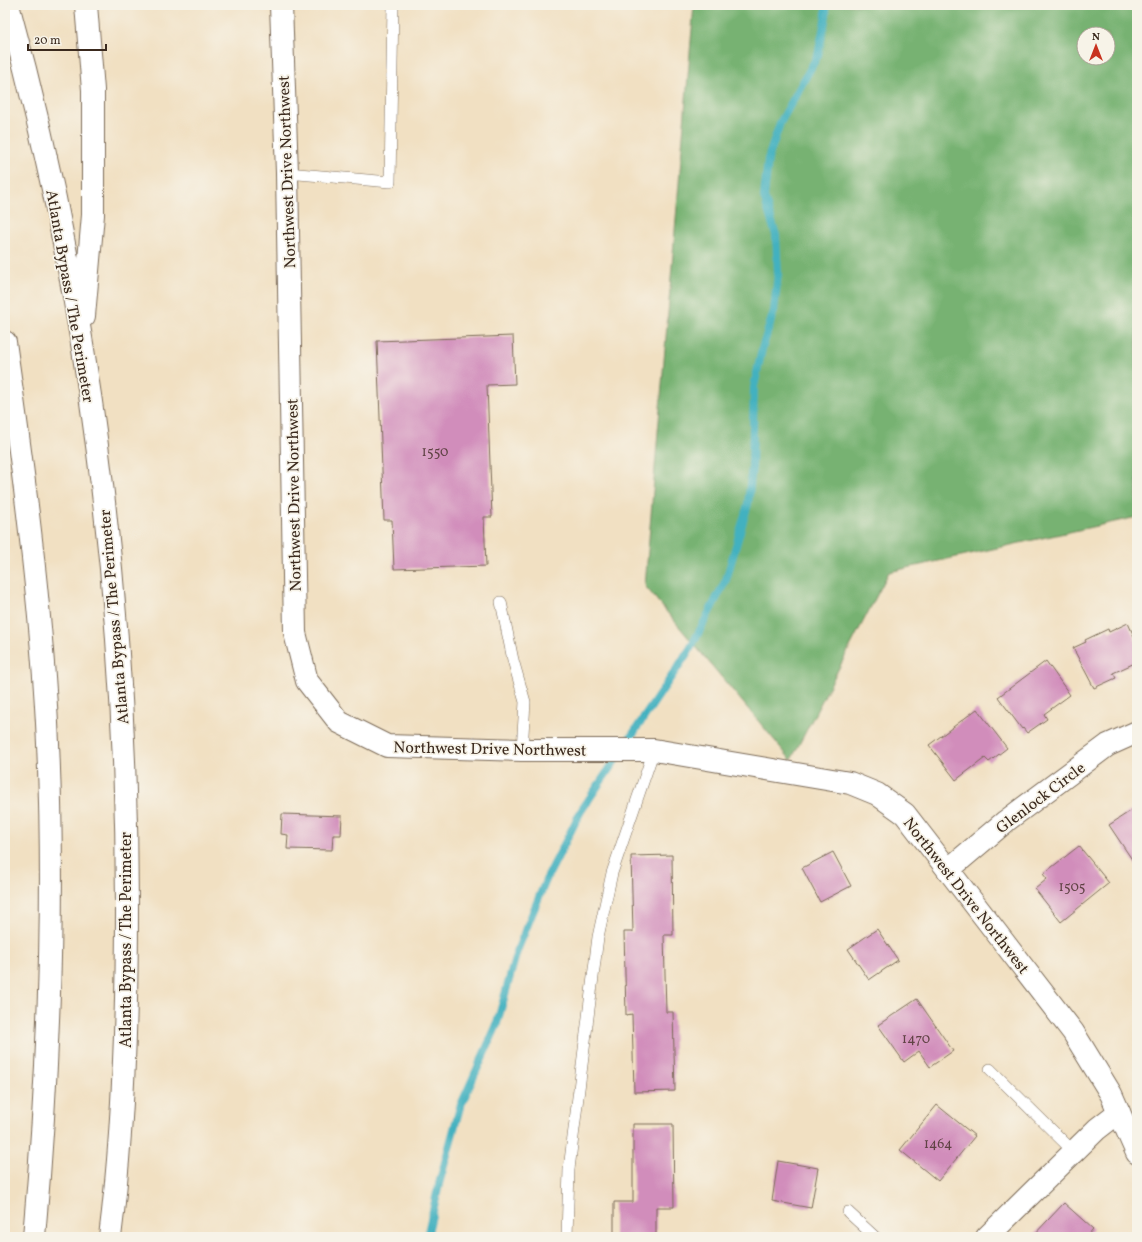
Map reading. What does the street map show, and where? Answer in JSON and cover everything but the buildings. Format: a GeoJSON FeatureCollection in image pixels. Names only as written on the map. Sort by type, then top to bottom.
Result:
{"type":"FeatureCollection","features":[{"type":"Feature","properties":{"kind":"main road","name":"Atlanta Bypass / The Perimeter"},"geometry":{"type":"LineString","coordinates":[[8,5],[40,133],[82,343],[107,535],[123,728],[127,858],[127,974],[118,1163],[110,1237]]}},
{"type":"Feature","properties":{"kind":"main road"},"geometry":{"type":"LineString","coordinates":[[82,343],[93,207],[93,90],[86,5]]}},
{"type":"Feature","properties":{"kind":"main road","name":"Northwest Drive Northwest"},"geometry":{"type":"LineString","coordinates":[[281,5],[287,173],[295,633],[307,681],[339,722],[387,746],[522,750],[654,750],[850,784],[877,794],[905,814],[1073,1032],[1111,1094],[1137,1153]]}},
{"type":"Feature","properties":{"kind":"main road"},"geometry":{"type":"LineString","coordinates":[[5,342],[17,425],[38,604],[47,722],[50,823],[47,1030],[41,1151],[34,1237]]}},
{"type":"Feature","properties":{"kind":"main road"},"geometry":{"type":"LineString","coordinates":[[5,386],[17,425]]}},
{"type":"Feature","properties":{"kind":"main road","name":"Glenlock Circle"},"geometry":{"type":"LineString","coordinates":[[948,870],[1006,821],[1108,745],[1137,732]]}},
{"type":"Feature","properties":{"kind":"main road"},"geometry":{"type":"LineString","coordinates":[[987,1237],[1097,1129],[1119,1112]]}},
{"type":"Feature","properties":{"kind":"lane"},"geometry":{"type":"LineString","coordinates":[[287,173],[390,182],[393,5]]}},
{"type":"Feature","properties":{"kind":"lane"},"geometry":{"type":"LineString","coordinates":[[501,602],[513,660],[525,702],[522,750]]}},
{"type":"Feature","properties":{"kind":"lane"},"geometry":{"type":"LineString","coordinates":[[567,1237],[569,1169],[598,937],[612,874],[654,750]]}},
{"type":"Feature","properties":{"kind":"lane"},"geometry":{"type":"LineString","coordinates":[[990,1069],[1074,1152]]}},
{"type":"Feature","properties":{"kind":"lane"},"geometry":{"type":"LineString","coordinates":[[848,1212],[875,1237]]}},
{"type":"Feature","properties":{"kind":"green space"},"geometry":{"type":"Polygon","coordinates":[[[694,5],[1137,5],[1137,517],[889,572],[791,760],[645,586],[694,5]]]}},
{"type":"Feature","properties":{"kind":"waterway"},"geometry":{"type":"LineString","coordinates":[[427,1237],[439,1184],[460,1107],[496,1027],[517,951],[546,880],[581,811],[690,649],[726,580],[748,504],[752,466],[754,387],[762,349],[774,311],[778,273],[776,235],[764,197],[768,159],[780,123],[818,55],[826,16],[826,5]]}}]}
